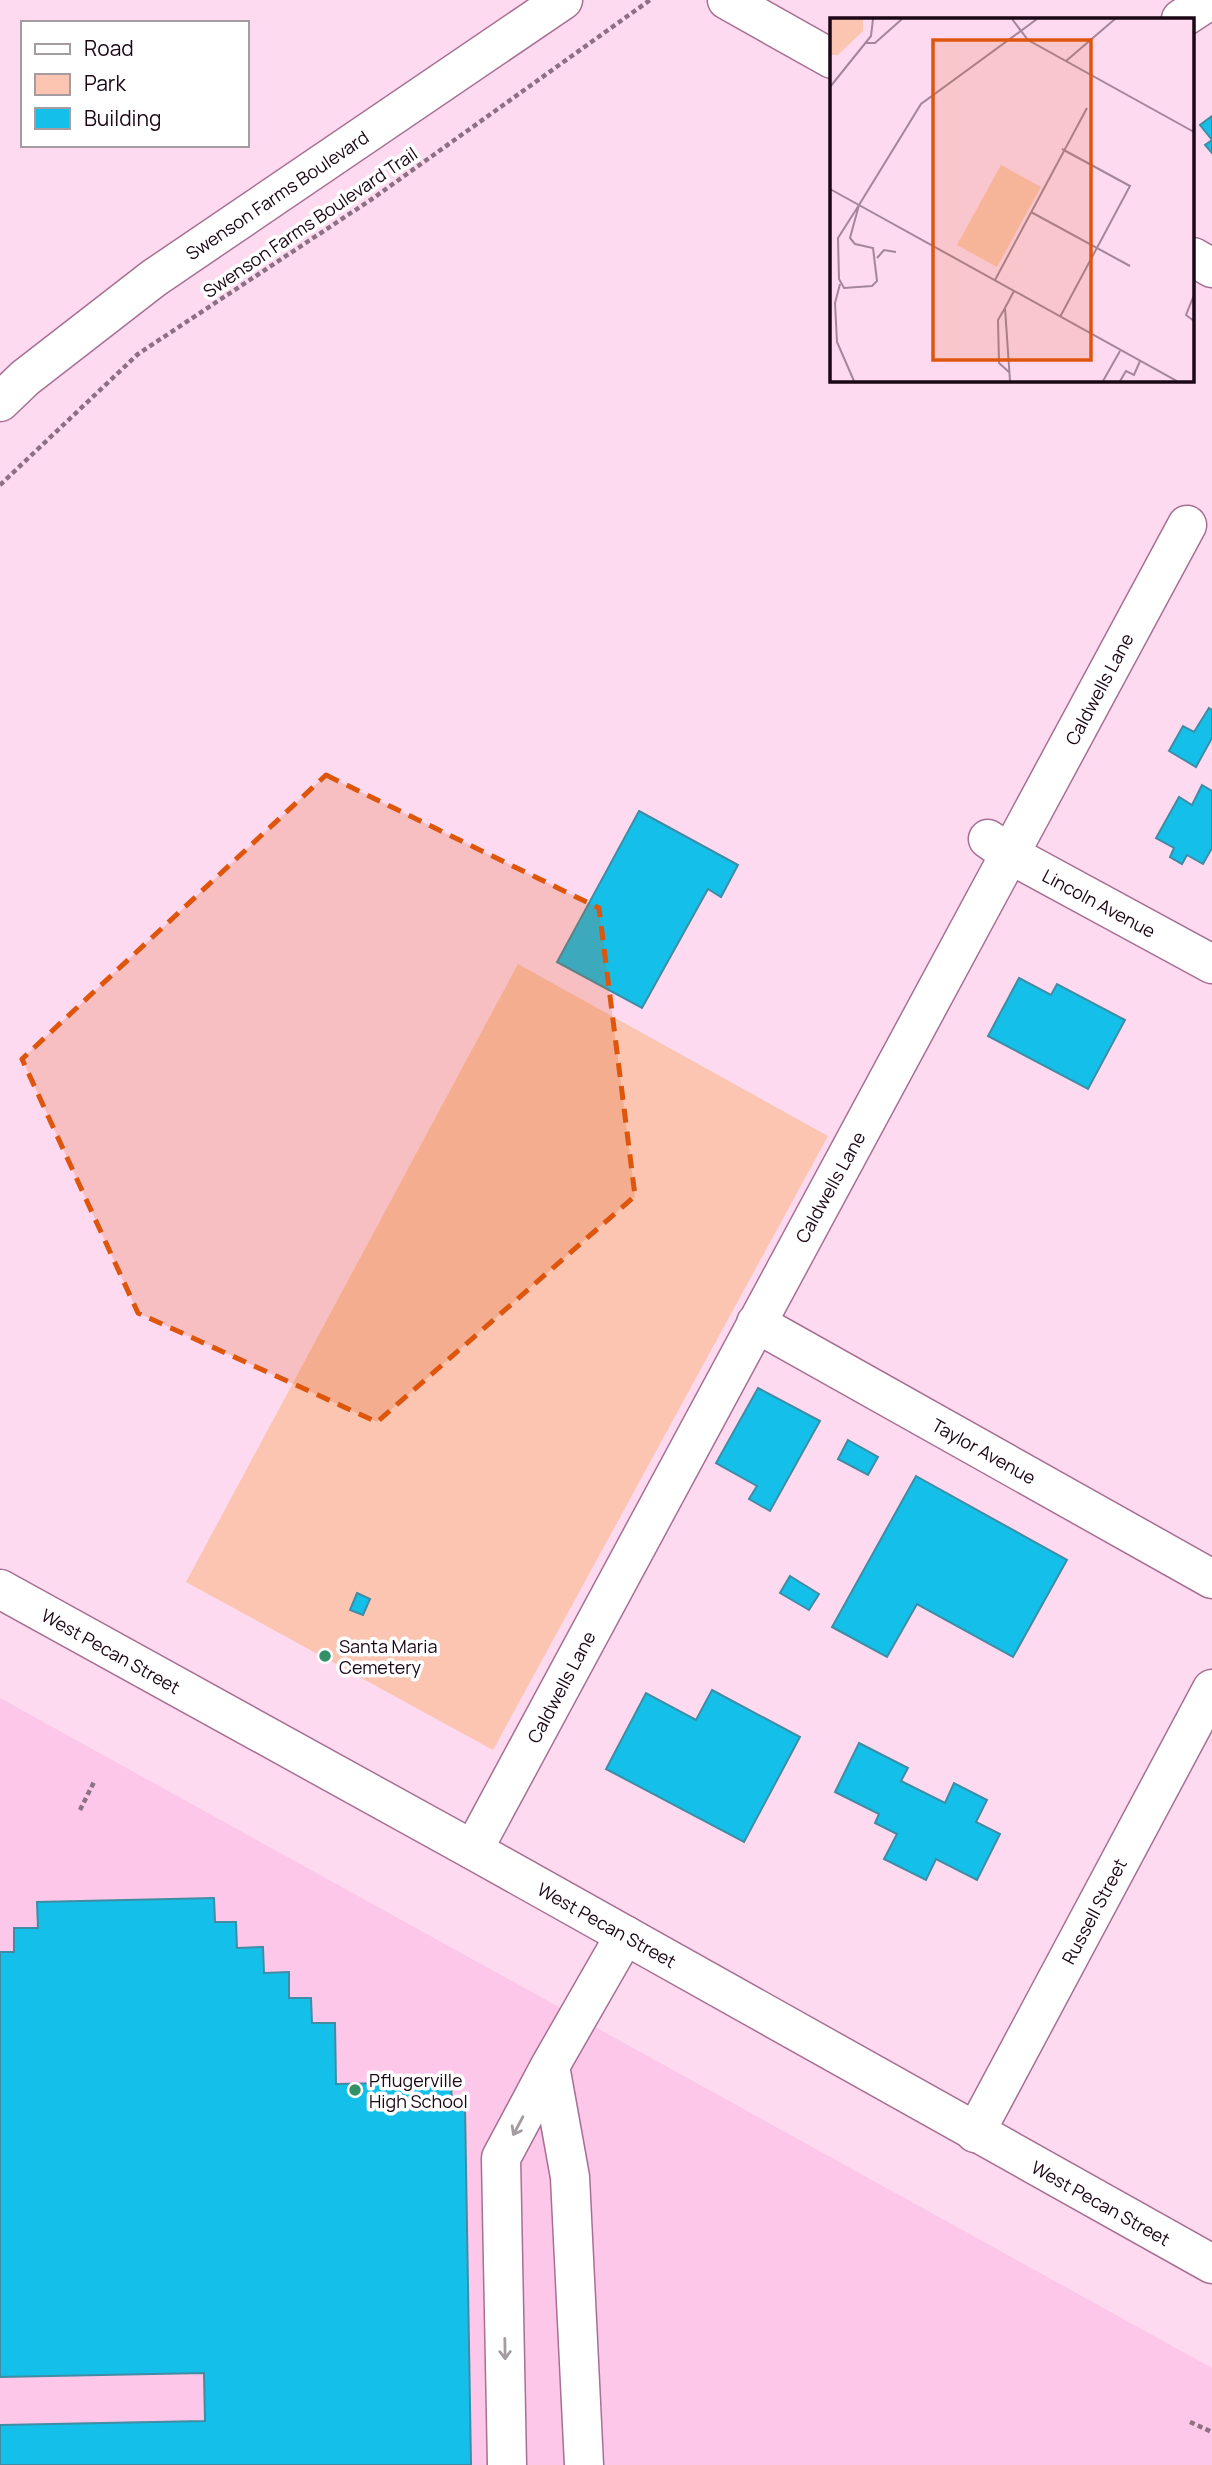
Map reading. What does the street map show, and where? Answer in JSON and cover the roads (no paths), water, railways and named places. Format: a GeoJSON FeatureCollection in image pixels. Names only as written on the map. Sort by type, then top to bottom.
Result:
{"type":"FeatureCollection","features":[{"type":"Feature","properties":{"kind":"street","name":"Swenson Farms Boulevard"},"geometry":{"type":"LineString","coordinates":[[0,402],[25,378],[154,278],[563,0]]}},
{"type":"Feature","properties":{"kind":"street"},"geometry":{"type":"LineString","coordinates":[[727,0],[830,58]]}},
{"type":"Feature","properties":{"kind":"street"},"geometry":{"type":"LineString","coordinates":[[1183,18],[1210,0]]}},
{"type":"Feature","properties":{"kind":"street"},"geometry":{"type":"LineString","coordinates":[[1194,258],[1212,268]]}},
{"type":"Feature","properties":{"kind":"street","name":"Caldwells Lane"},"geometry":{"type":"LineString","coordinates":[[473,1850],[756,1323],[1000,847],[1187,525]]}},
{"type":"Feature","properties":{"kind":"street","name":"Lincoln Avenue"},"geometry":{"type":"LineString","coordinates":[[1000,847],[1212,964]]}},
{"type":"Feature","properties":{"kind":"street","name":"Taylor Avenue"},"geometry":{"type":"LineString","coordinates":[[756,1323],[1212,1579]]}},
{"type":"Feature","properties":{"kind":"street","name":"West Pecan Street"},"geometry":{"type":"LineString","coordinates":[[0,1589],[473,1850],[1212,2264]]}},
{"type":"Feature","properties":{"kind":"street","name":"Russell Street"},"geometry":{"type":"LineString","coordinates":[[975,2133],[1212,1689]]}},
{"type":"Feature","properties":{"kind":"street"},"geometry":{"type":"LineString","coordinates":[[507,2465],[501,2158],[625,1935]]}},
{"type":"Feature","properties":{"kind":"street"},"geometry":{"type":"LineString","coordinates":[[550,2066],[570,2177],[584,2465]]}},
{"type":"Feature","properties":{"kind":"place","name":"Santa Maria Cemetery"},"geometry":{"type":"Point","coordinates":[325,1656]}},
{"type":"Feature","properties":{"kind":"place","name":"Pflugerville High School"},"geometry":{"type":"Point","coordinates":[355,2090]}}]}
